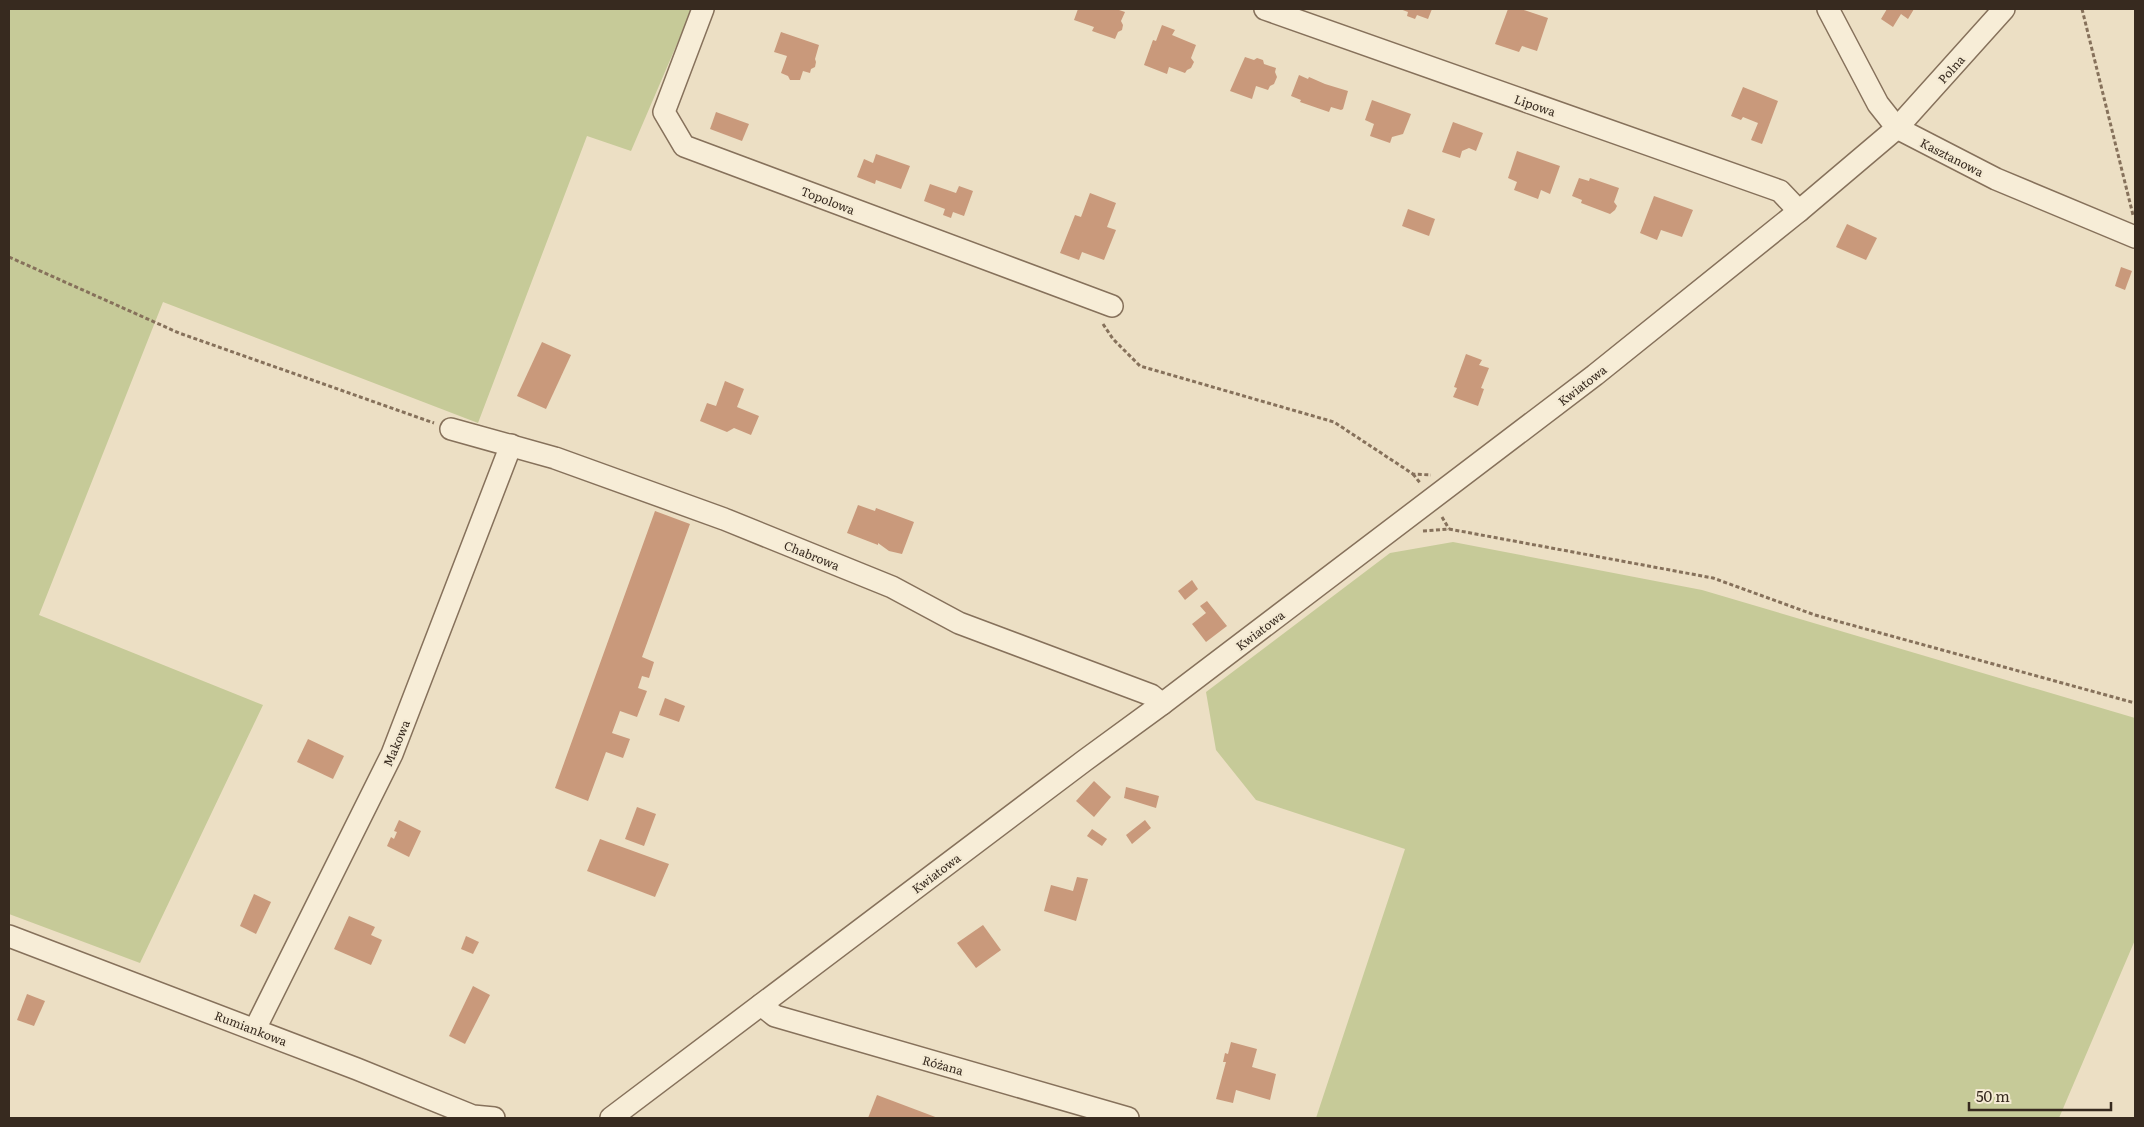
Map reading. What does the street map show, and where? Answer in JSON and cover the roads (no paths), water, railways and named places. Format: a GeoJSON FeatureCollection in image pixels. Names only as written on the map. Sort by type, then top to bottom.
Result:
{"type":"FeatureCollection","features":[{"type":"Feature","properties":{"kind":"street","name":"Topolowa"},"geometry":{"type":"LineString","coordinates":[[703,9],[664,112],[684,146],[1112,306]]}},
{"type":"Feature","properties":{"kind":"street","name":"Lipowa"},"geometry":{"type":"LineString","coordinates":[[1265,9],[1780,191],[1799,211]]}},
{"type":"Feature","properties":{"kind":"street","name":"Kasztanowa"},"geometry":{"type":"LineString","coordinates":[[1828,9],[1878,104],[1897,128],[1996,179],[2134,227]]}},
{"type":"Feature","properties":{"kind":"street","name":"Polna"},"geometry":{"type":"LineString","coordinates":[[1897,128],[2004,9]]}},
{"type":"Feature","properties":{"kind":"street","name":"Kwiatowa"},"geometry":{"type":"LineString","coordinates":[[611,1118],[1596,375],[1799,211],[1897,128]]}},
{"type":"Feature","properties":{"kind":"street","name":"Chabrowa"},"geometry":{"type":"LineString","coordinates":[[451,429],[556,458],[724,519],[892,587],[960,622],[1151,696],[1162,704]]}},
{"type":"Feature","properties":{"kind":"street","name":"Makowa"},"geometry":{"type":"LineString","coordinates":[[255,1029],[392,754],[511,445]]}},
{"type":"Feature","properties":{"kind":"street","name":"Rumiankowa"},"geometry":{"type":"LineString","coordinates":[[9,936],[126,982],[255,1029],[473,1116],[494,1118]]}},
{"type":"Feature","properties":{"kind":"street","name":"Różana"},"geometry":{"type":"LineString","coordinates":[[761,1005],[775,1016],[1128,1118]]}}]}
